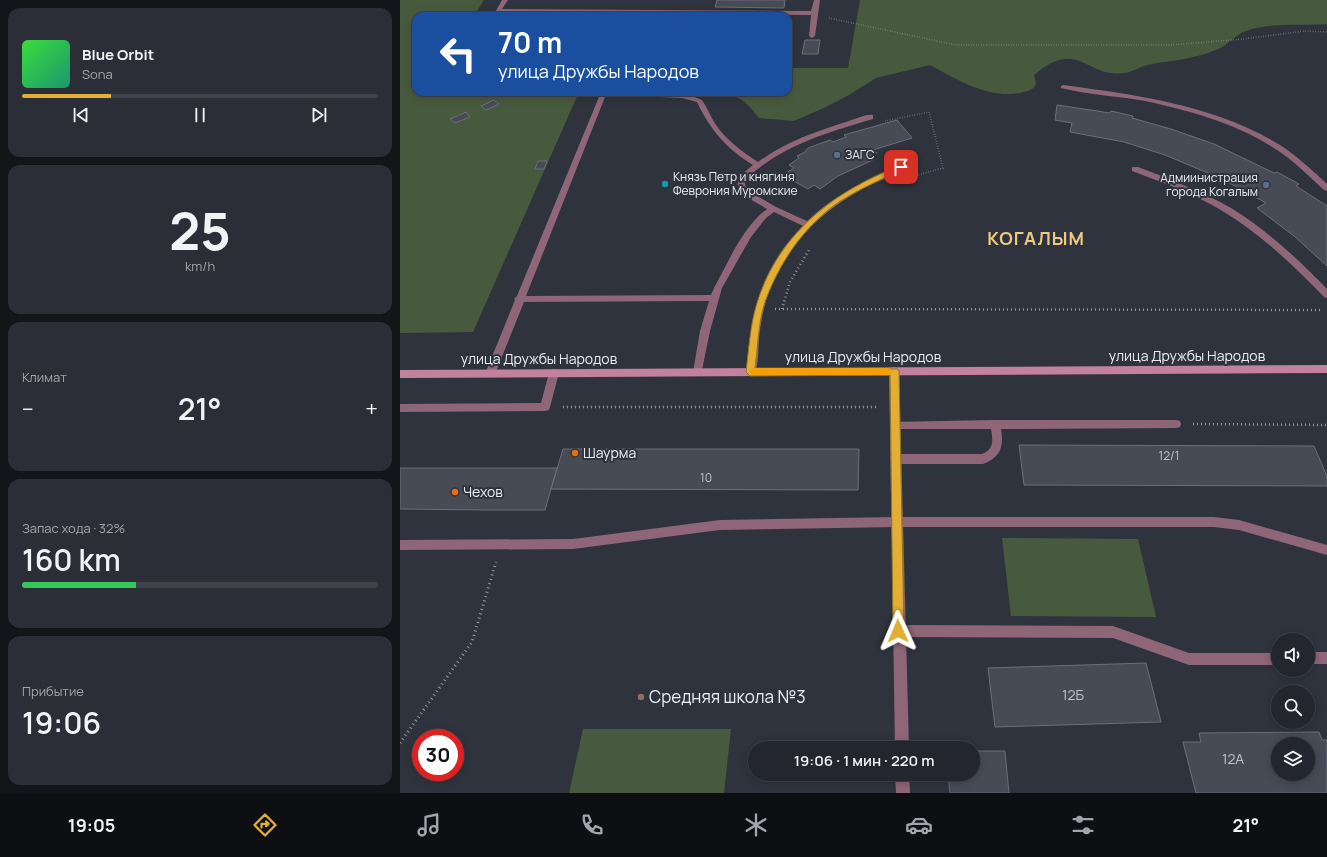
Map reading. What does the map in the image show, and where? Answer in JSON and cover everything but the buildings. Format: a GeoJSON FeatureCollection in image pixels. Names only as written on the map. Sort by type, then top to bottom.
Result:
{"type":"FeatureCollection","features":[{"type":"Feature","properties":{"kind":"main road","name":"улица Дружбы Народов"},"geometry":{"type":"LineString","coordinates":[[400,374],[1327,369]]}},
{"type":"Feature","properties":{"kind":"street"},"geometry":{"type":"LineString","coordinates":[[497,12],[505,0]]}},
{"type":"Feature","properties":{"kind":"street"},"geometry":{"type":"LineString","coordinates":[[812,36],[817,0]]}},
{"type":"Feature","properties":{"kind":"street"},"geometry":{"type":"LineString","coordinates":[[792,14],[814,13]]}},
{"type":"Feature","properties":{"kind":"street"},"geometry":{"type":"LineString","coordinates":[[1063,87],[1153,101],[1227,122],[1275,145],[1327,188]]}},
{"type":"Feature","properties":{"kind":"street"},"geometry":{"type":"LineString","coordinates":[[490,374],[602,96]]}},
{"type":"Feature","properties":{"kind":"street"},"geometry":{"type":"LineString","coordinates":[[684,96],[698,99],[712,126],[735,151],[758,165]]}},
{"type":"Feature","properties":{"kind":"street"},"geometry":{"type":"LineString","coordinates":[[808,226],[773,209],[744,192],[741,187],[741,181],[758,165],[782,151],[809,138],[840,126],[870,117]]}},
{"type":"Feature","properties":{"kind":"street"},"geometry":{"type":"LineString","coordinates":[[750,372],[757,320],[766,288],[785,253],[808,226],[835,201],[876,178],[901,167]]}},
{"type":"Feature","properties":{"kind":"street"},"geometry":{"type":"LineString","coordinates":[[1135,169],[1200,195],[1222,207],[1290,258],[1327,295]]}},
{"type":"Feature","properties":{"kind":"street"},"geometry":{"type":"LineString","coordinates":[[698,372],[702,347],[714,298],[722,278],[748,235],[763,216],[773,209]]}},
{"type":"Feature","properties":{"kind":"street"},"geometry":{"type":"LineString","coordinates":[[519,299],[714,298]]}},
{"type":"Feature","properties":{"kind":"street"},"geometry":{"type":"LineString","coordinates":[[894,371],[898,631],[902,741]]}},
{"type":"Feature","properties":{"kind":"street"},"geometry":{"type":"LineString","coordinates":[[400,408],[545,407],[554,373]]}},
{"type":"Feature","properties":{"kind":"street"},"geometry":{"type":"LineString","coordinates":[[896,459],[983,459],[991,456],[996,450],[998,443],[996,424]]}},
{"type":"Feature","properties":{"kind":"street"},"geometry":{"type":"LineString","coordinates":[[895,425],[1176,424]]}},
{"type":"Feature","properties":{"kind":"street"},"geometry":{"type":"LineString","coordinates":[[400,545],[573,544],[720,525],[897,522],[1214,522],[1238,525],[1327,550]]}},
{"type":"Feature","properties":{"kind":"street"},"geometry":{"type":"LineString","coordinates":[[898,631],[1113,632],[1188,659],[1271,659]]}},
{"type":"Feature","properties":{"kind":"street"},"geometry":{"type":"LineString","coordinates":[[1315,658],[1327,658]]}},
{"type":"Feature","properties":{"kind":"street"},"geometry":{"type":"LineString","coordinates":[[902,781],[903,793]]}},
{"type":"Feature","properties":{"kind":"path"},"geometry":{"type":"LineString","coordinates":[[828,18],[956,45],[1170,45],[1243,39],[1305,31],[1327,32]]}},
{"type":"Feature","properties":{"kind":"path"},"geometry":{"type":"LineString","coordinates":[[775,309],[1327,310]]}},
{"type":"Feature","properties":{"kind":"path"},"geometry":{"type":"LineString","coordinates":[[545,407],[895,407]]}},
{"type":"Feature","properties":{"kind":"path"},"geometry":{"type":"LineString","coordinates":[[1176,424],[1327,425]]}},
{"type":"Feature","properties":{"kind":"path"},"geometry":{"type":"LineString","coordinates":[[400,743],[472,642],[501,545]]}},
{"type":"Feature","properties":{"kind":"green space"},"geometry":{"type":"Polygon","coordinates":[[[400,0],[484,0],[476,12],[412,12],[412,67],[410,67],[412,67],[412,96],[577,96],[473,332],[400,333],[400,0]]]}},
{"type":"Feature","properties":{"kind":"green space"},"geometry":{"type":"Polygon","coordinates":[[[860,0],[1327,0],[1327,24],[1276,25],[1256,28],[1242,32],[1222,47],[1209,53],[1191,58],[1147,65],[1124,73],[1111,73],[1072,59],[1062,59],[1049,64],[1034,75],[1036,83],[1034,88],[1020,93],[996,93],[984,90],[961,82],[930,65],[876,78],[849,95],[794,121],[759,118],[742,100],[733,96],[792,96],[792,68],[848,68],[860,0]]]}},
{"type":"Feature","properties":{"kind":"green space"},"geometry":{"type":"Polygon","coordinates":[[[1002,538],[1138,539],[1156,617],[1011,616],[1002,538]]]}},
{"type":"Feature","properties":{"kind":"green space"},"geometry":{"type":"Polygon","coordinates":[[[583,729],[731,729],[724,793],[569,793],[583,729]]]}},
{"type":"Feature","properties":{"kind":"slow traffic"},"geometry":{"type":"LineString","coordinates":[[753,372],[889,371]]}},
{"type":"Feature","properties":{"kind":"place","name":"ЗАГС"},"geometry":{"type":"Point","coordinates":[837,155]}},
{"type":"Feature","properties":{"kind":"place","name":"Князь Петр и княгиня Феврония Муромские"},"geometry":{"type":"Point","coordinates":[665,184]}},
{"type":"Feature","properties":{"kind":"place","name":"Адмиинистрация города Когалым"},"geometry":{"type":"Point","coordinates":[1266,185]}},
{"type":"Feature","properties":{"kind":"place","name":"Шаурма"},"geometry":{"type":"Point","coordinates":[575,453]}},
{"type":"Feature","properties":{"kind":"place","name":"Чехов"},"geometry":{"type":"Point","coordinates":[455,492]}},
{"type":"Feature","properties":{"kind":"place","name":"Средняя школа №3"},"geometry":{"type":"Point","coordinates":[641,697]}},
{"type":"Feature","properties":{"kind":"district","name":"КОГАЛЫМ"},"geometry":{"type":"Point","coordinates":[1036,239]}},
{"type":"Feature","properties":{"kind":"route"},"geometry":{"type":"LineString","coordinates":[[898,631],[894,371],[750,372],[757,320],[766,288],[775,269],[795,239],[819,214],[835,201],[858,187],[901,167]]}}]}
